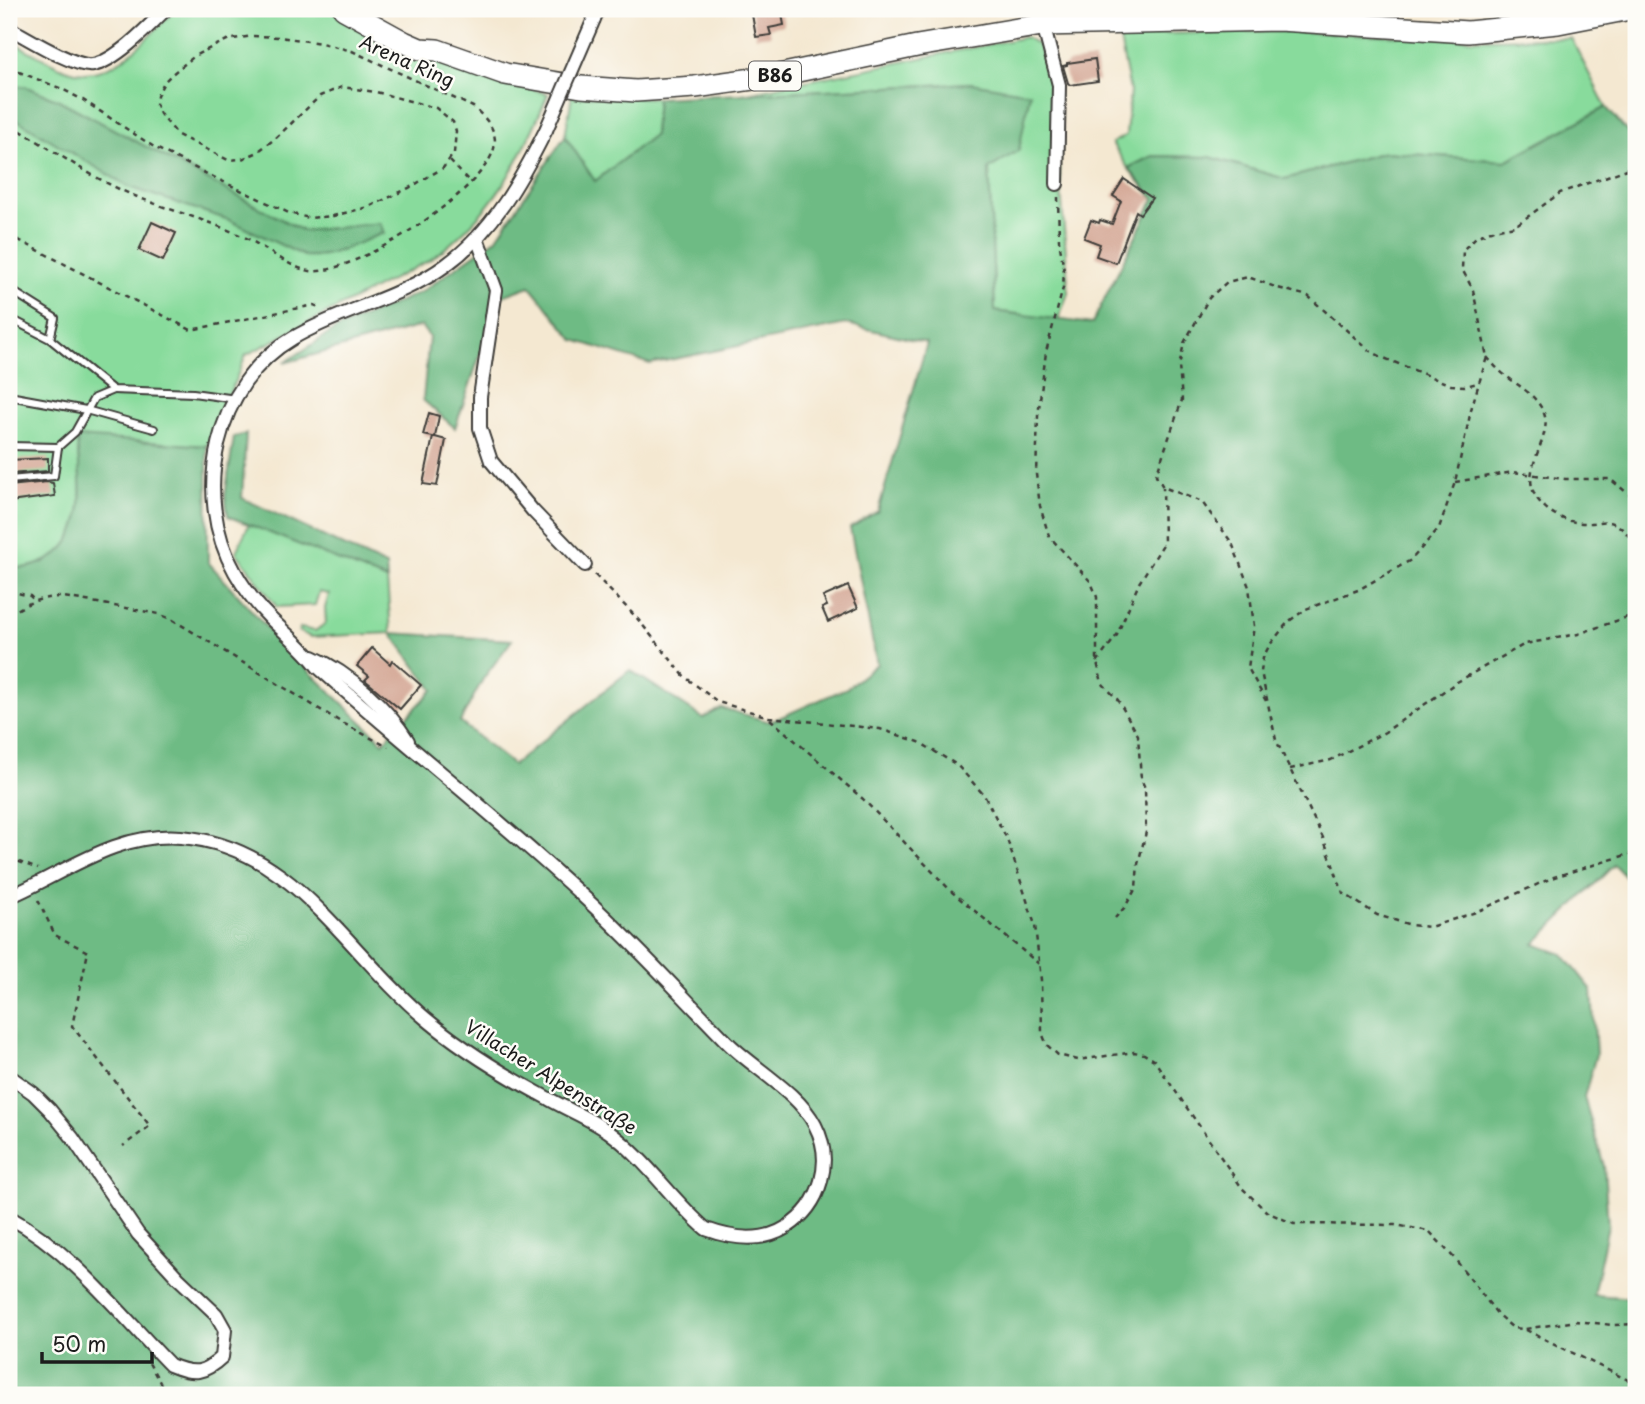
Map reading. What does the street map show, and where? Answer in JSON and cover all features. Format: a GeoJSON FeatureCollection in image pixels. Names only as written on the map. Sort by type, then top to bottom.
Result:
{"type":"FeatureCollection","features":[{"type":"Feature","properties":{"kind":"main road","name":"B86"},"geometry":{"type":"LineString","coordinates":[[344,9],[420,49],[437,50],[516,76],[581,87],[636,91],[695,87],[774,76],[1041,17],[1279,20],[1468,32],[1558,23],[1630,9]]}},
{"type":"Feature","properties":{"kind":"main road","name":"B86"},"geometry":{"type":"LineString","coordinates":[[371,9],[427,39],[437,50]]}},
{"type":"Feature","properties":{"kind":"street"},"geometry":{"type":"LineString","coordinates":[[9,28],[72,61],[93,65],[116,54],[166,9]]}},
{"type":"Feature","properties":{"kind":"street","name":"Villacher Alpenstraße"},"geometry":{"type":"LineString","coordinates":[[9,897],[99,852],[125,842],[150,837],[189,838],[235,848],[262,862],[290,882],[425,1018],[504,1074],[606,1130],[629,1147],[706,1229],[743,1239],[776,1233],[805,1212],[819,1189],[824,1163],[820,1138],[805,1110],[732,1046],[585,897],[415,749],[390,732],[318,667],[309,655],[267,616],[235,571],[220,536],[215,515],[213,469],[223,424],[250,376],[269,356],[291,339],[340,315],[409,288],[447,265],[477,238],[521,181],[596,14]]}},
{"type":"Feature","properties":{"kind":"street"},"geometry":{"type":"LineString","coordinates":[[1041,17],[1059,85],[1057,184]]}},
{"type":"Feature","properties":{"kind":"street"},"geometry":{"type":"LineString","coordinates":[[477,238],[496,290],[480,397],[480,428],[491,461],[533,511],[585,565]]}},
{"type":"Feature","properties":{"kind":"street"},"geometry":{"type":"LineString","coordinates":[[9,1076],[33,1093],[50,1110],[72,1137],[138,1234],[216,1314],[225,1331],[222,1357],[210,1369],[196,1372],[184,1371],[170,1365],[98,1288],[57,1251],[9,1217]]}},
{"type":"Feature","properties":{"kind":"lane"},"geometry":{"type":"LineString","coordinates":[[9,289],[55,318],[51,339]]}},
{"type":"Feature","properties":{"kind":"lane"},"geometry":{"type":"LineString","coordinates":[[9,318],[51,339],[113,390]]}},
{"type":"Feature","properties":{"kind":"lane"},"geometry":{"type":"LineString","coordinates":[[9,480],[54,477],[58,447],[75,432],[94,398],[113,390],[193,393],[236,398]]}},
{"type":"Feature","properties":{"kind":"lane"},"geometry":{"type":"LineString","coordinates":[[9,396],[86,410],[154,429]]}},
{"type":"Feature","properties":{"kind":"lane"},"geometry":{"type":"LineString","coordinates":[[9,446],[58,447]]}},
{"type":"Feature","properties":{"kind":"path","name":"Arena Ring"},"geometry":{"type":"LineString","coordinates":[[9,124],[119,189],[245,237],[300,268],[311,271],[331,268],[370,252],[415,228],[446,207],[470,182],[494,150],[495,137],[485,118],[459,100],[337,46],[280,37],[253,36],[227,40],[196,55],[164,82],[157,96],[158,110],[172,130],[222,158],[236,160],[250,156],[265,147],[327,92],[342,87],[366,90],[444,112],[453,122],[456,131],[454,153],[450,161]]}},
{"type":"Feature","properties":{"kind":"path"},"geometry":{"type":"LineString","coordinates":[[9,68],[62,89],[154,147],[299,217],[333,216],[369,207],[409,188],[450,161],[470,182]]}},
{"type":"Feature","properties":{"kind":"path"},"geometry":{"type":"LineString","coordinates":[[1636,162],[1627,169],[1560,193],[1515,226],[1493,230],[1476,237],[1463,250],[1462,269],[1473,290],[1487,357],[1455,482],[1439,528],[1410,560],[1358,590],[1306,609],[1288,622],[1269,646],[1261,672],[1276,740],[1324,840],[1343,893],[1377,915],[1411,925],[1430,927],[1476,912],[1554,877],[1636,852]]}},
{"type":"Feature","properties":{"kind":"path"},"geometry":{"type":"LineString","coordinates":[[1057,184],[1063,288],[1046,352],[1038,416],[1035,474],[1040,506],[1049,536],[1091,582],[1097,597],[1097,662],[1102,684],[1118,700],[1138,735],[1141,779],[1145,788],[1146,832],[1138,864],[1136,888],[1115,918]]}},
{"type":"Feature","properties":{"kind":"path"},"geometry":{"type":"LineString","coordinates":[[9,235],[191,330],[314,305],[340,315]]}},
{"type":"Feature","properties":{"kind":"path"},"geometry":{"type":"LineString","coordinates":[[1097,662],[1117,635],[1139,583],[1164,542],[1163,487],[1156,475],[1182,400],[1179,366],[1184,343],[1209,298],[1227,282],[1248,277],[1308,296],[1370,351],[1451,385],[1479,383]]}},
{"type":"Feature","properties":{"kind":"path"},"geometry":{"type":"LineString","coordinates":[[1487,357],[1504,375],[1525,389],[1542,408],[1546,419],[1531,474],[1531,486],[1536,499],[1547,510],[1564,520],[1587,523],[1604,520],[1618,525],[1636,545]]}},
{"type":"Feature","properties":{"kind":"path"},"geometry":{"type":"LineString","coordinates":[[1455,482],[1513,472],[1565,479],[1610,479],[1630,495],[1636,507]]}},
{"type":"Feature","properties":{"kind":"path"},"geometry":{"type":"LineString","coordinates":[[1163,487],[1202,502],[1232,543],[1248,587],[1254,626],[1248,668],[1268,704]]}},
{"type":"Feature","properties":{"kind":"path"},"geometry":{"type":"LineString","coordinates":[[585,565],[636,618],[685,677],[718,702],[769,717],[880,729],[919,742],[957,765],[984,795],[1007,839],[1035,925],[1042,1033],[1047,1045],[1058,1055],[1078,1060],[1135,1052],[1154,1060],[1242,1188],[1267,1212],[1294,1224],[1395,1225],[1429,1231],[1455,1259],[1507,1325],[1519,1330],[1576,1321],[1613,1325],[1636,1324]]}},
{"type":"Feature","properties":{"kind":"path"},"geometry":{"type":"LineString","coordinates":[[9,591],[30,596],[34,600]]}},
{"type":"Feature","properties":{"kind":"path"},"geometry":{"type":"LineString","coordinates":[[9,615],[34,600],[64,597],[159,614],[191,629],[339,721],[407,757],[415,749]]}},
{"type":"Feature","properties":{"kind":"path"},"geometry":{"type":"LineString","coordinates":[[1290,769],[1331,760],[1385,732],[1457,682],[1525,644],[1578,634],[1636,614]]}},
{"type":"Feature","properties":{"kind":"path"},"geometry":{"type":"LineString","coordinates":[[769,717],[863,799],[952,892],[1039,964]]}},
{"type":"Feature","properties":{"kind":"path"},"geometry":{"type":"LineString","coordinates":[[9,858],[51,876]]}},
{"type":"Feature","properties":{"kind":"path"},"geometry":{"type":"LineString","coordinates":[[32,887],[55,935],[88,952],[72,1026],[150,1126],[123,1146]]}},
{"type":"Feature","properties":{"kind":"path"},"geometry":{"type":"LineString","coordinates":[[1525,1329],[1636,1384]]}},
{"type":"Feature","properties":{"kind":"green space"},"geometry":{"type":"Polygon","coordinates":[[[176,9],[337,9],[489,76],[548,94],[515,166],[471,225],[430,260],[246,355],[207,446],[77,438],[80,507],[71,538],[61,551],[46,561],[28,567],[9,567],[9,40],[68,70],[84,73],[99,71],[128,55],[176,9]]]}},
{"type":"Feature","properties":{"kind":"green space"},"geometry":{"type":"Polygon","coordinates":[[[1281,31],[1474,39],[1571,38],[1606,107],[1506,161],[1385,152],[1285,179],[1210,157],[1152,156],[1128,168],[1112,143],[1126,135],[1130,91],[1119,35],[1281,31]]]}},
{"type":"Feature","properties":{"kind":"green space"},"geometry":{"type":"Polygon","coordinates":[[[1026,37],[1039,46],[1053,88],[1068,293],[1058,320],[995,312],[989,169],[971,83],[742,94],[1026,37]]]}},
{"type":"Feature","properties":{"kind":"green space"},"geometry":{"type":"Polygon","coordinates":[[[971,83],[1030,93],[1019,150],[989,169],[995,311],[1092,324],[1154,199],[1128,168],[1152,156],[1210,157],[1285,179],[1385,152],[1506,161],[1606,107],[1636,142],[1636,888],[1614,865],[1534,944],[1563,954],[1592,990],[1596,1055],[1584,1097],[1604,1166],[1608,1226],[1593,1295],[1636,1298],[1636,1395],[9,1395],[9,567],[28,567],[46,561],[61,551],[71,538],[80,506],[77,437],[207,446],[208,562],[287,650],[383,742],[433,690],[391,633],[512,640],[483,679],[460,722],[513,765],[630,670],[703,718],[722,708],[770,722],[847,688],[877,664],[850,528],[878,511],[927,343],[846,324],[650,364],[574,340],[530,286],[500,297],[455,428],[423,400],[429,337],[421,326],[284,363],[336,329],[421,292],[496,239],[565,136],[595,181],[654,135],[657,98],[971,83]]]}},
{"type":"Feature","properties":{"kind":"green space"},"geometry":{"type":"Polygon","coordinates":[[[9,85],[27,87],[59,100],[303,231],[380,223],[384,233],[324,255],[304,256],[229,220],[129,187],[9,115],[9,85]]]}},
{"type":"Feature","properties":{"kind":"green space"},"geometry":{"type":"Polygon","coordinates":[[[572,95],[657,98],[654,135],[595,182],[565,136],[572,95]]]}},
{"type":"Feature","properties":{"kind":"green space"},"geometry":{"type":"Polygon","coordinates":[[[246,434],[242,498],[386,566],[387,580],[228,516],[225,496],[234,437],[246,434]]]}},
{"type":"Feature","properties":{"kind":"green space"},"geometry":{"type":"Polygon","coordinates":[[[249,524],[387,580],[391,633],[311,637],[299,632],[300,628],[315,631],[326,623],[325,608],[329,594],[319,592],[315,605],[277,607],[236,552],[249,524]]]}},
{"type":"Feature","properties":{"kind":"building"},"geometry":{"type":"Polygon","coordinates":[[[751,9],[781,9],[784,25],[769,28],[771,35],[756,37],[751,9]]]}},
{"type":"Feature","properties":{"kind":"building"},"geometry":{"type":"Polygon","coordinates":[[[1095,59],[1098,81],[1070,85],[1068,83],[1063,66],[1095,59]]]}},
{"type":"Feature","properties":{"kind":"building"},"geometry":{"type":"Polygon","coordinates":[[[1124,179],[1152,198],[1140,214],[1136,211],[1116,263],[1096,256],[1100,244],[1084,238],[1091,220],[1112,224],[1121,201],[1113,196],[1124,179]]]}},
{"type":"Feature","properties":{"kind":"building"},"geometry":{"type":"Polygon","coordinates":[[[152,222],[176,233],[163,261],[139,250],[152,222]]]}},
{"type":"Feature","properties":{"kind":"building"},"geometry":{"type":"Polygon","coordinates":[[[429,413],[439,416],[435,437],[446,440],[437,486],[423,484],[433,437],[423,435],[429,413]]]}},
{"type":"Feature","properties":{"kind":"building"},"geometry":{"type":"Polygon","coordinates":[[[48,458],[48,471],[9,474],[9,460],[48,458]]]}},
{"type":"Feature","properties":{"kind":"building"},"geometry":{"type":"Polygon","coordinates":[[[53,483],[55,496],[9,502],[9,486],[53,483]]]}},
{"type":"Feature","properties":{"kind":"building"},"geometry":{"type":"Polygon","coordinates":[[[848,586],[858,608],[828,622],[822,608],[827,606],[823,597],[848,586]]]}},
{"type":"Feature","properties":{"kind":"building"},"geometry":{"type":"Polygon","coordinates":[[[372,648],[390,664],[392,660],[421,685],[400,709],[365,680],[369,676],[357,666],[372,648]]]}}]}
